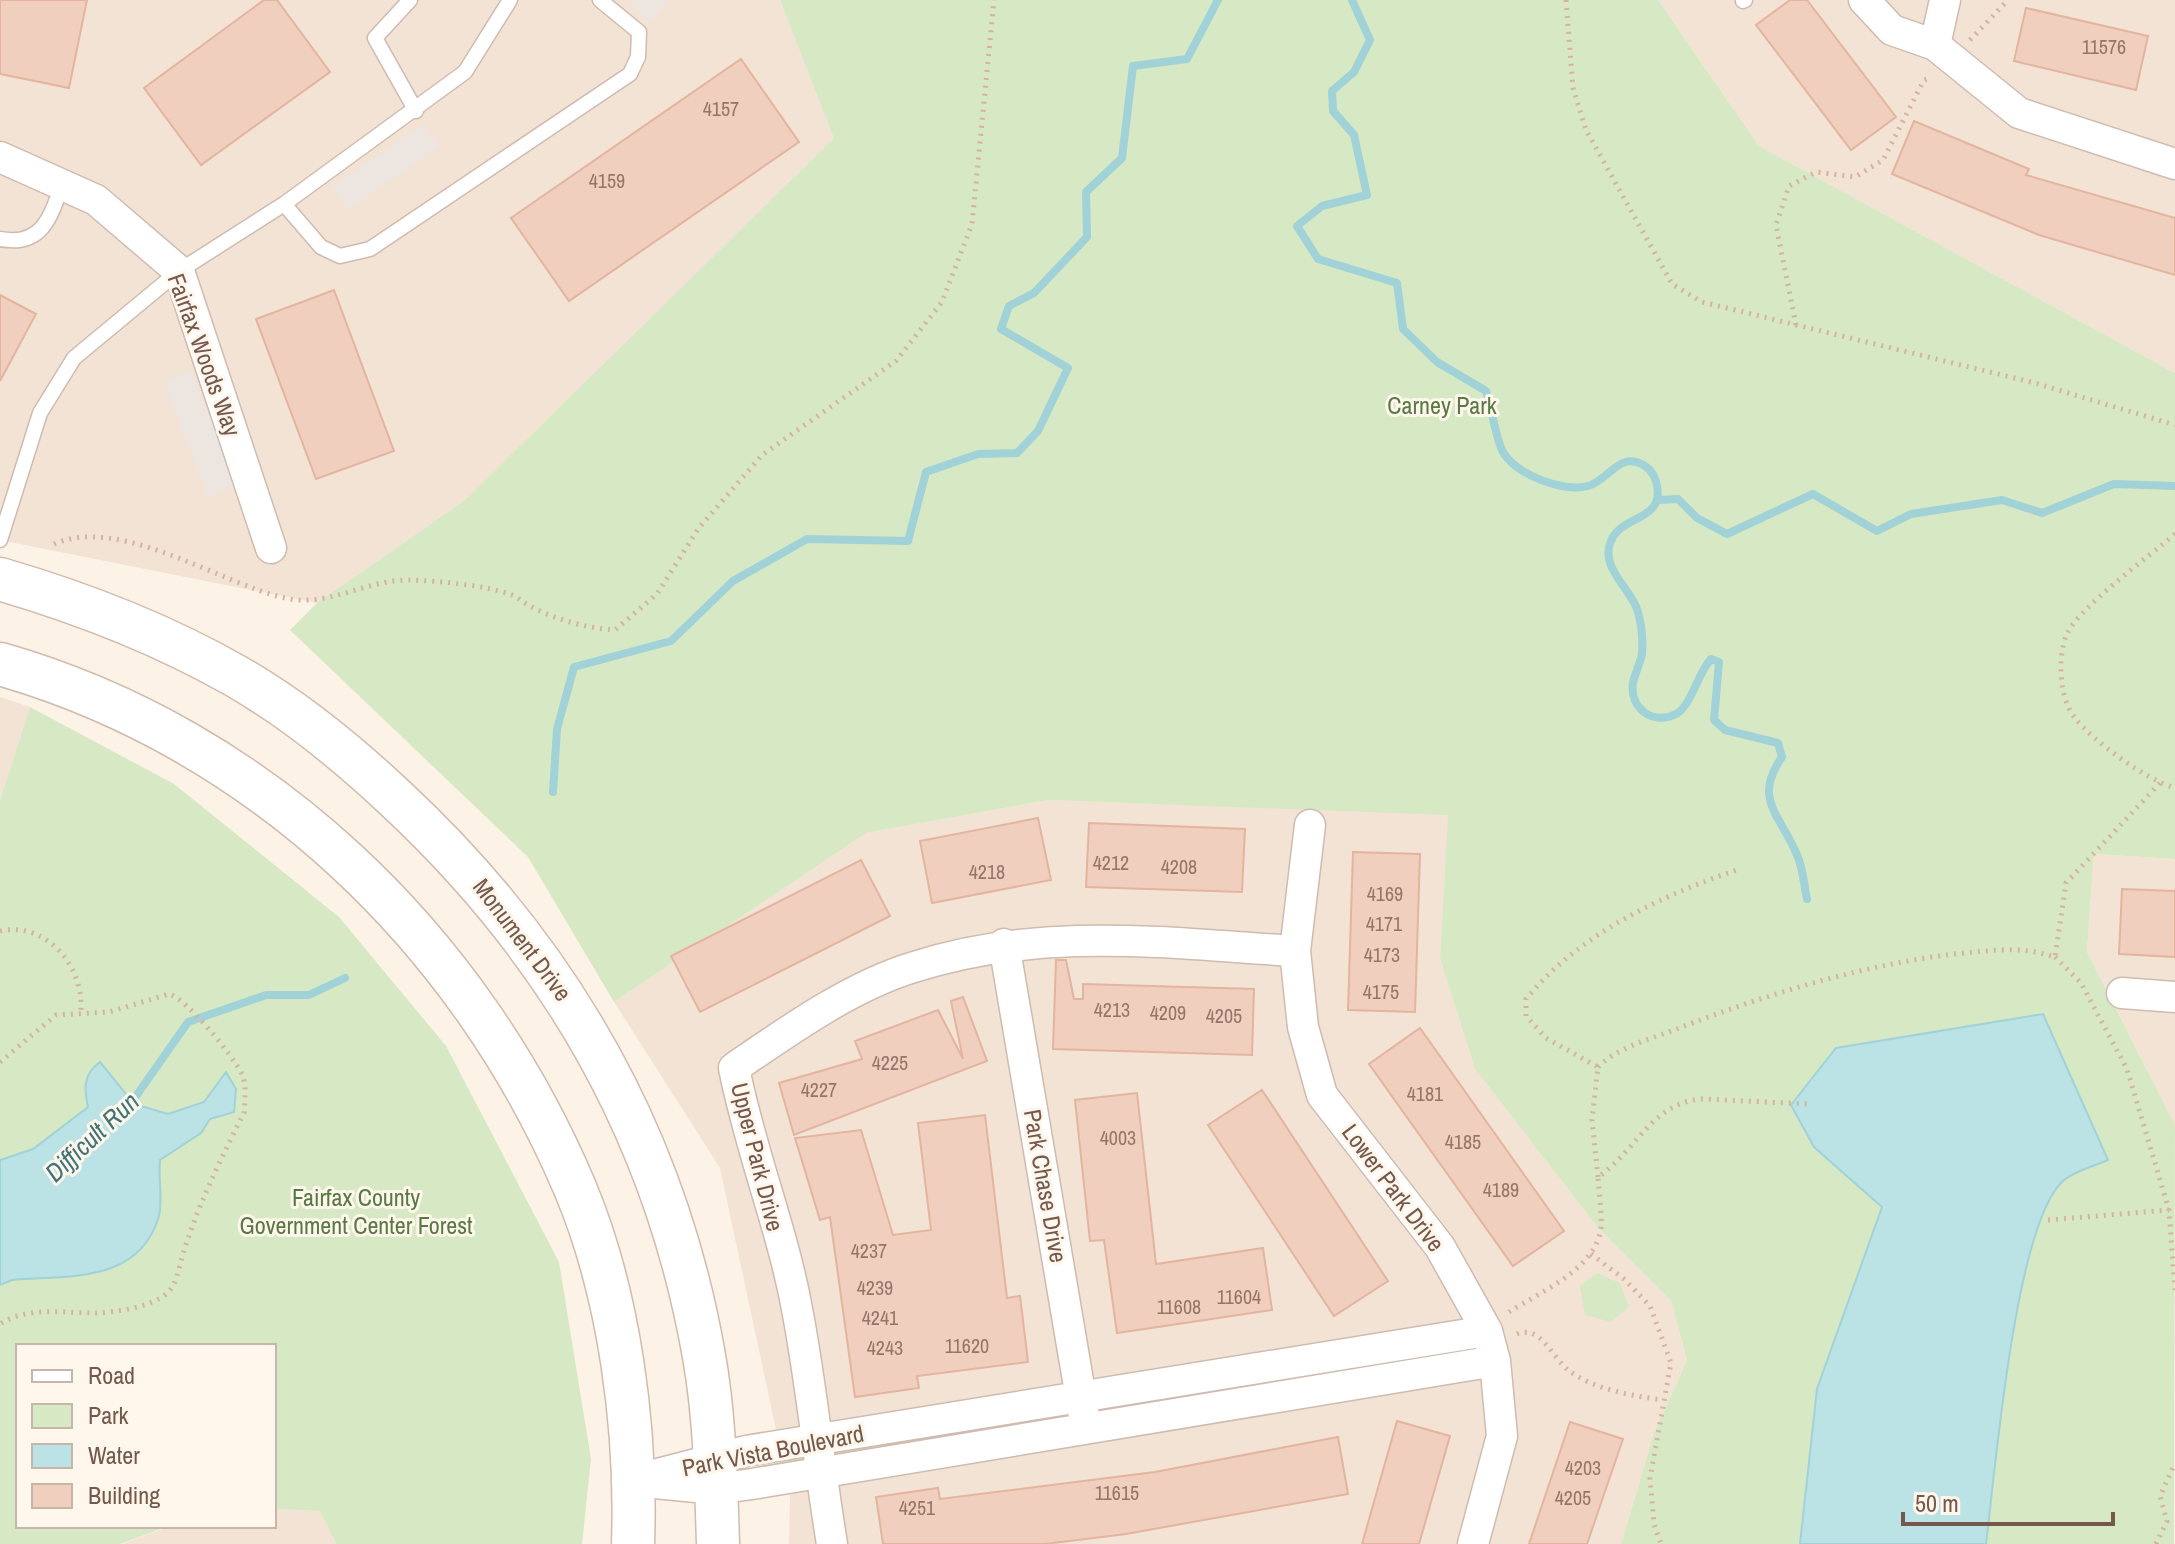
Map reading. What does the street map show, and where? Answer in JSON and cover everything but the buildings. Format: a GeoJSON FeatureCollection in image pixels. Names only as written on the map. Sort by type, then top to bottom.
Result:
{"type":"FeatureCollection","features":[{"type":"Feature","properties":{"kind":"main road","name":"Monument Drive"},"geometry":{"type":"LineString","coordinates":[[0,579],[83,604],[152,633],[237,677],[277,702],[384,787],[487,892],[556,981],[591,1036],[627,1106],[656,1176],[693,1299],[713,1411],[718,1544]]}},
{"type":"Feature","properties":{"kind":"main road"},"geometry":{"type":"LineString","coordinates":[[0,664],[121,710],[200,751],[274,800],[334,848],[388,901],[457,982],[533,1101],[576,1190],[596,1251],[627,1398],[635,1481],[633,1544]]}},
{"type":"Feature","properties":{"kind":"street"},"geometry":{"type":"LineString","coordinates":[[1864,0],[1892,30],[1946,55],[2019,113],[2175,164]]}},
{"type":"Feature","properties":{"kind":"street"},"geometry":{"type":"LineString","coordinates":[[1945,0],[1946,55]]}},
{"type":"Feature","properties":{"kind":"street","name":"Fairfax Woods Way"},"geometry":{"type":"LineString","coordinates":[[0,157],[96,200],[179,271],[271,548]]}},
{"type":"Feature","properties":{"kind":"street","name":"Lower Park Drive"},"geometry":{"type":"LineString","coordinates":[[1310,825],[1295,951],[1303,1027],[1322,1095],[1496,1323],[1495,1361],[1502,1436],[1473,1544]]}},
{"type":"Feature","properties":{"kind":"street","name":"Upper Park Drive"},"geometry":{"type":"LineString","coordinates":[[832,1544],[797,1307],[765,1177],[744,1119],[734,1068],[808,1017],[912,967],[1004,944],[1086,938],[1295,951]]}},
{"type":"Feature","properties":{"kind":"street","name":"Park Chase Drive"},"geometry":{"type":"LineString","coordinates":[[1004,944],[1086,1429]]}},
{"type":"Feature","properties":{"kind":"street"},"geometry":{"type":"LineString","coordinates":[[2122,993],[2175,997]]}},
{"type":"Feature","properties":{"kind":"street","name":"Park Vista Boulevard"},"geometry":{"type":"LineString","coordinates":[[716,1473],[816,1441],[1081,1398],[1496,1323]]}},
{"type":"Feature","properties":{"kind":"street","name":"Park Vista Boulevard"},"geometry":{"type":"LineString","coordinates":[[635,1481],[716,1473],[820,1473],[1495,1361]]}},
{"type":"Feature","properties":{"kind":"lane"},"geometry":{"type":"LineString","coordinates":[[410,0],[375,38],[416,111]]}},
{"type":"Feature","properties":{"kind":"lane"},"geometry":{"type":"LineString","coordinates":[[0,540],[40,413],[74,358],[179,271],[284,204],[416,111],[465,72],[510,0]]}},
{"type":"Feature","properties":{"kind":"lane"},"geometry":{"type":"LineString","coordinates":[[284,204],[321,247],[340,256],[370,249],[630,74],[638,57],[639,32],[600,0]]}},
{"type":"Feature","properties":{"kind":"lane"},"geometry":{"type":"LineString","coordinates":[[0,239],[29,240],[48,225],[62,184]]}},
{"type":"Feature","properties":{"kind":"path"},"geometry":{"type":"LineString","coordinates":[[54,544],[73,538],[149,547],[246,587],[287,599],[307,601],[377,583],[409,580],[462,586],[513,595],[564,620],[615,630],[657,594],[698,529],[762,455],[896,361],[942,302],[972,224],[994,0]]}},
{"type":"Feature","properties":{"kind":"path"},"geometry":{"type":"LineString","coordinates":[[1566,0],[1573,88],[1586,130],[1672,284],[1702,302],[2035,383],[2175,425]]}},
{"type":"Feature","properties":{"kind":"path"},"geometry":{"type":"LineString","coordinates":[[1796,325],[1776,225],[1789,186],[1816,172],[1855,177],[1883,160],[1924,87],[1924,80],[1934,78],[1945,86],[1946,55],[1966,44],[2008,0]]}},
{"type":"Feature","properties":{"kind":"path"},"geometry":{"type":"LineString","coordinates":[[2175,534],[2095,603],[2067,633],[2061,660],[2065,696],[2074,717],[2110,749],[2160,783],[2175,788]]}},
{"type":"Feature","properties":{"kind":"path"},"geometry":{"type":"LineString","coordinates":[[2055,957],[2066,883],[2160,783]]}},
{"type":"Feature","properties":{"kind":"path"},"geometry":{"type":"LineString","coordinates":[[1598,1067],[1546,1038],[1526,1016],[1526,999],[1575,953],[1631,915],[1689,886],[1737,870]]}},
{"type":"Feature","properties":{"kind":"path"},"geometry":{"type":"LineString","coordinates":[[0,931],[21,929],[36,932],[56,947],[76,974],[82,993],[81,1011]]}},
{"type":"Feature","properties":{"kind":"path"},"geometry":{"type":"LineString","coordinates":[[1663,1400],[1627,1394],[1569,1371],[1534,1333],[1525,1330],[1513,1335],[1496,1323],[1576,1268],[1591,1254],[1601,1227],[1592,1120],[1598,1067],[1618,1052],[1731,1008],[1850,974],[2000,950],[2033,950],[2055,957],[2081,983],[2127,1069],[2169,1210],[2175,1290]]}},
{"type":"Feature","properties":{"kind":"path"},"geometry":{"type":"LineString","coordinates":[[0,1062],[56,1015],[81,1011],[109,1012],[169,994],[184,1002],[242,1075],[246,1094],[244,1113],[195,1218],[175,1284],[162,1297],[131,1308],[99,1313],[40,1312],[11,1317],[0,1324]]}},
{"type":"Feature","properties":{"kind":"path"},"geometry":{"type":"LineString","coordinates":[[1598,1177],[1616,1164],[1662,1110],[1684,1100],[1809,1104]]}},
{"type":"Feature","properties":{"kind":"path"},"geometry":{"type":"LineString","coordinates":[[2048,1220],[2169,1210]]}},
{"type":"Feature","properties":{"kind":"path"},"geometry":{"type":"LineString","coordinates":[[1591,1254],[1624,1279],[1650,1306],[1671,1363],[1650,1478],[1654,1524],[1661,1544]]}},
{"type":"Feature","properties":{"kind":"path"},"geometry":{"type":"LineString","coordinates":[[2156,1544],[2167,1521],[2160,1496],[2175,1463]]}},
{"type":"Feature","properties":{"kind":"shaded area"},"geometry":{"type":"Polygon","coordinates":[[[0,0],[780,0],[835,138],[465,500],[317,603],[0,540],[0,0]]]}},
{"type":"Feature","properties":{"kind":"shaded area"},"geometry":{"type":"Polygon","coordinates":[[[628,0],[665,0],[668,2],[650,21],[628,0]]]}},
{"type":"Feature","properties":{"kind":"shaded area"},"geometry":{"type":"Polygon","coordinates":[[[1658,0],[2175,0],[2175,373],[1759,146],[1658,0]]]}},
{"type":"Feature","properties":{"kind":"shaded area"},"geometry":{"type":"Polygon","coordinates":[[[423,124],[439,146],[348,210],[332,187],[423,124]]]}},
{"type":"Feature","properties":{"kind":"shaded area"},"geometry":{"type":"Polygon","coordinates":[[[191,370],[236,486],[208,497],[164,381],[191,370]]]}},
{"type":"Feature","properties":{"kind":"shaded area"},"geometry":{"type":"Polygon","coordinates":[[[0,697],[30,707],[0,800],[0,697]]]}},
{"type":"Feature","properties":{"kind":"shaded area"},"geometry":{"type":"Polygon","coordinates":[[[1048,800],[1449,814],[1440,959],[1475,1069],[1598,1228],[1671,1301],[1687,1360],[1654,1433],[1621,1544],[789,1544],[790,1495],[720,1168],[614,1002],[866,833],[1048,800]]]}},
{"type":"Feature","properties":{"kind":"shaded area"},"geometry":{"type":"Polygon","coordinates":[[[2094,854],[2175,859],[2175,1125],[2087,952],[2094,854]]]}},
{"type":"Feature","properties":{"kind":"shaded area"},"geometry":{"type":"Polygon","coordinates":[[[276,1509],[320,1511],[336,1544],[122,1544],[166,1528],[276,1528],[276,1509]]]}},
{"type":"Feature","properties":{"kind":"green space","name":"Carney Park"},"geometry":{"type":"Polygon","coordinates":[[[780,0],[1658,0],[1759,146],[2175,373],[2175,859],[2094,854],[2087,952],[2175,1125],[2174,1544],[1621,1544],[1654,1433],[1687,1360],[1671,1301],[1598,1228],[1475,1069],[1440,959],[1448,815],[1048,800],[866,833],[614,1002],[528,857],[290,630],[317,603],[465,500],[834,138],[780,0]]]}},
{"type":"Feature","properties":{"kind":"green space","name":"Fairfax County Government Center Forest"},"geometry":{"type":"Polygon","coordinates":[[[30,707],[174,784],[339,917],[446,1046],[559,1262],[591,1459],[582,1544],[336,1544],[320,1511],[276,1509],[276,1344],[16,1344],[16,1528],[164,1528],[120,1544],[0,1544],[0,1285],[12,1280],[99,1272],[119,1265],[135,1254],[149,1238],[159,1216],[160,1160],[201,1133],[209,1119],[234,1112],[236,1090],[226,1073],[204,1102],[168,1114],[134,1104],[100,1062],[88,1107],[33,1149],[0,1160],[0,800],[30,707]]]}},
{"type":"Feature","properties":{"kind":"green space"},"geometry":{"type":"Polygon","coordinates":[[[1597,1273],[1620,1283],[1629,1307],[1611,1322],[1585,1315],[1580,1286],[1597,1273]]]}},
{"type":"Feature","properties":{"kind":"water"},"geometry":{"type":"Polygon","coordinates":[[[2043,1014],[2108,1160],[2063,1181],[2046,1206],[2032,1246],[2010,1352],[1986,1544],[1800,1544],[1817,1389],[1882,1207],[1814,1147],[1791,1105],[1836,1048],[2043,1014]]]}},
{"type":"Feature","properties":{"kind":"water"},"geometry":{"type":"Polygon","coordinates":[[[100,1062],[134,1104],[168,1114],[204,1102],[226,1072],[236,1089],[234,1112],[210,1119],[201,1133],[160,1160],[159,1216],[149,1238],[136,1254],[119,1265],[99,1272],[12,1280],[0,1285],[0,1160],[33,1149],[88,1107],[86,1082],[90,1072],[100,1062]]]}},
{"type":"Feature","properties":{"kind":"waterway","name":"Difficult Run"},"geometry":{"type":"LineString","coordinates":[[553,792],[557,729],[574,667],[671,641],[733,581],[807,539],[908,541],[926,472],[978,454],[1017,453],[1038,431],[1068,368],[1001,329],[1009,306],[1034,293],[1087,237],[1086,192],[1122,158],[1133,66],[1187,59],[1218,0]]}},
{"type":"Feature","properties":{"kind":"waterway"},"geometry":{"type":"LineString","coordinates":[[1352,0],[1370,40],[1354,72],[1332,91],[1333,111],[1354,135],[1367,195],[1322,206],[1297,226],[1318,259],[1397,283],[1403,329],[1437,362],[1486,391],[1502,450],[1517,467],[1540,480],[1566,487],[1588,486],[1628,461],[1645,466],[1652,472],[1657,486],[1654,506],[1623,526],[1611,541],[1608,551],[1613,569],[1635,603],[1640,622],[1642,654],[1633,683],[1635,700],[1651,716],[1659,718],[1676,714],[1686,704],[1711,659],[1719,662],[1714,720],[1725,730],[1778,743],[1782,757],[1773,772],[1769,796],[1799,860],[1807,899]]}},
{"type":"Feature","properties":{"kind":"waterway"},"geometry":{"type":"LineString","coordinates":[[1658,500],[1678,499],[1697,518],[1727,534],[1813,494],[1877,531],[1911,514],[2002,500],[2042,513],[2114,484],[2175,486]]}},
{"type":"Feature","properties":{"kind":"waterway","name":"Difficult Run"},"geometry":{"type":"LineString","coordinates":[[127,1109],[188,1022],[266,995],[309,995],[345,978]]}}]}
